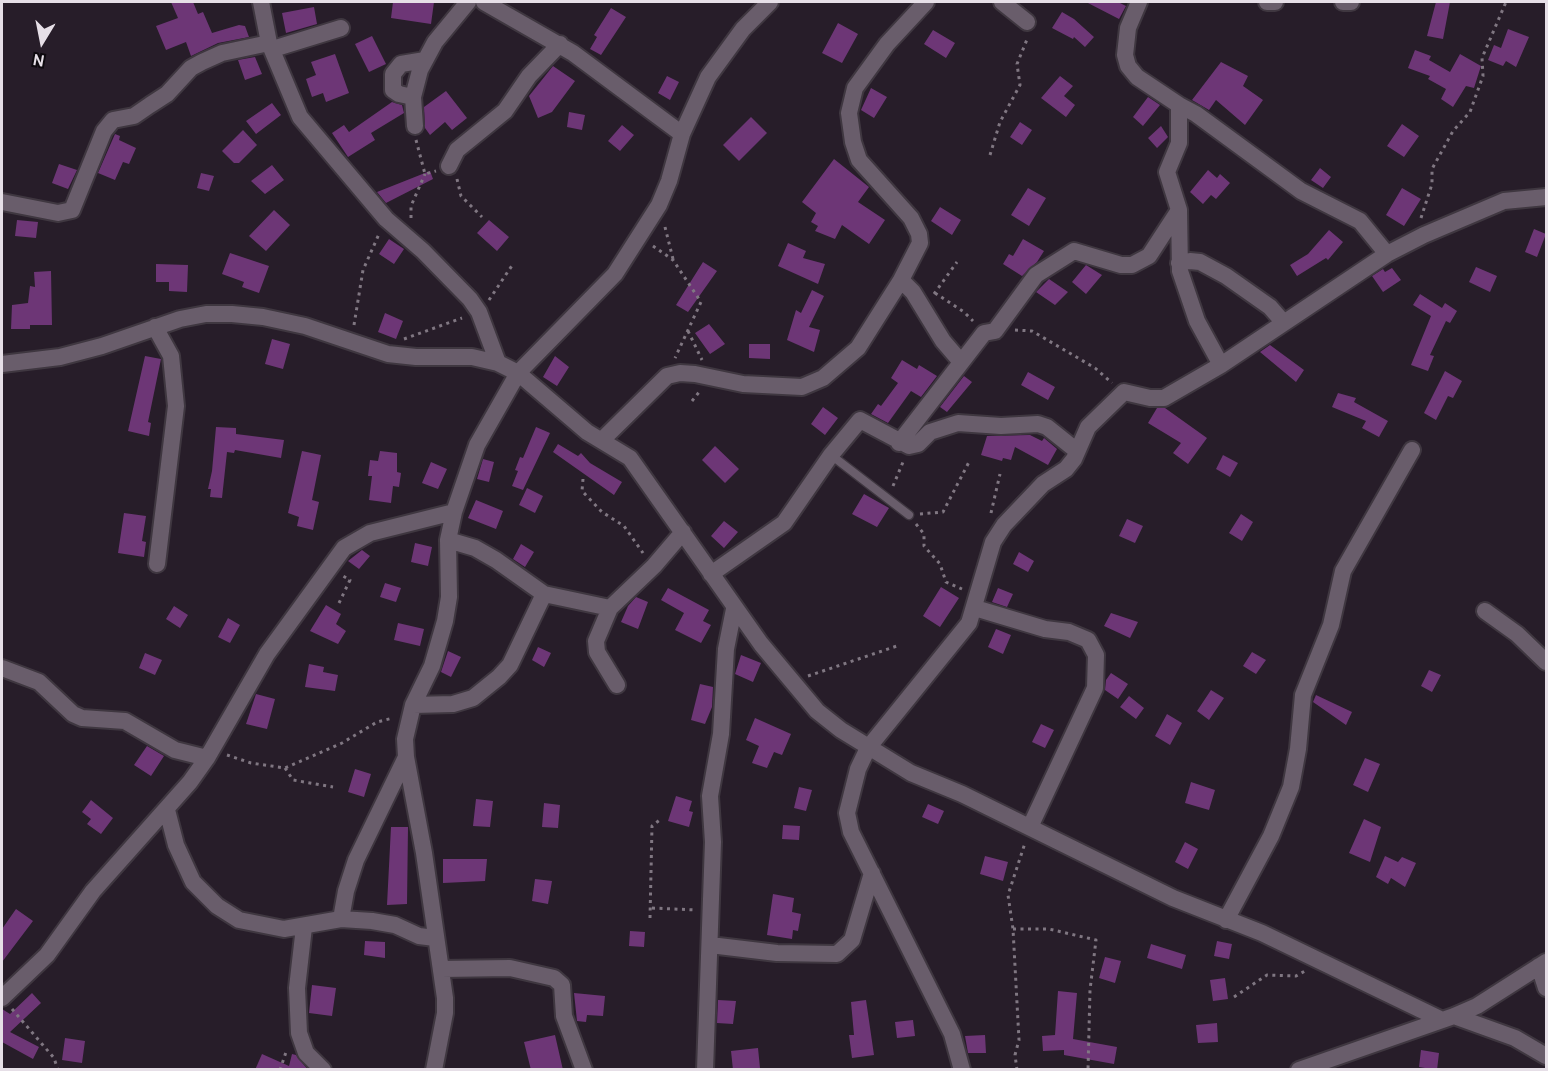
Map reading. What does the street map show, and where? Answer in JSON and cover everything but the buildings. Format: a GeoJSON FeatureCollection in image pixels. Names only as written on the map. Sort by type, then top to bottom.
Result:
{"type":"FeatureCollection","features":[{"type":"Feature","properties":{"kind":"street"},"geometry":{"type":"LineString","coordinates":[[261,2],[271,46],[300,117],[386,219],[423,251],[470,299],[479,312],[498,363]]}},
{"type":"Feature","properties":{"kind":"street"},"geometry":{"type":"LineString","coordinates":[[415,126],[413,97],[425,60],[468,2]]}},
{"type":"Feature","properties":{"kind":"street"},"geometry":{"type":"LineString","coordinates":[[484,2],[560,44],[682,134]]}},
{"type":"Feature","properties":{"kind":"street"},"geometry":{"type":"LineString","coordinates":[[434,1070],[445,1013],[441,969],[405,739],[412,711],[432,666],[445,621],[449,597],[448,540],[454,512],[477,445],[518,373],[615,274],[659,205],[669,181],[682,134],[708,76],[743,29],[770,2]]}},
{"type":"Feature","properties":{"kind":"street"},"geometry":{"type":"LineString","coordinates":[[602,440],[667,376],[680,373],[695,374],[743,384],[802,387],[823,378],[858,348],[901,280],[920,243],[920,234],[911,218],[859,160],[853,142],[849,113],[855,88],[887,44],[926,2]]}},
{"type":"Feature","properties":{"kind":"street"},"geometry":{"type":"LineString","coordinates":[[1002,2],[1027,22]]}},
{"type":"Feature","properties":{"kind":"street"},"geometry":{"type":"LineString","coordinates":[[1139,2],[1128,28],[1125,55],[1128,66],[1137,76],[1196,114],[1301,191],[1360,221],[1387,254]]}},
{"type":"Feature","properties":{"kind":"street"},"geometry":{"type":"LineString","coordinates":[[1267,2],[1275,2]]}},
{"type":"Feature","properties":{"kind":"street"},"geometry":{"type":"LineString","coordinates":[[1342,2],[1351,2]]}},
{"type":"Feature","properties":{"kind":"street"},"geometry":{"type":"LineString","coordinates":[[2,202],[58,213],[72,210],[104,131],[113,120],[134,116],[167,93],[190,68],[222,53],[271,46],[341,28]]}},
{"type":"Feature","properties":{"kind":"street"},"geometry":{"type":"LineString","coordinates":[[449,166],[457,150],[505,111],[529,76],[560,44]]}},
{"type":"Feature","properties":{"kind":"street"},"geometry":{"type":"LineString","coordinates":[[413,97],[393,90],[393,74],[401,64],[425,60]]}},
{"type":"Feature","properties":{"kind":"street"},"geometry":{"type":"LineString","coordinates":[[1179,105],[1179,143],[1167,172],[1179,210],[1179,263],[1197,321],[1221,365]]}},
{"type":"Feature","properties":{"kind":"street"},"geometry":{"type":"LineString","coordinates":[[962,1070],[952,1034],[851,832],[847,813],[858,769],[868,748],[969,623],[993,542],[1004,525],[1029,497],[1066,469],[1088,427],[1124,392],[1150,399],[1164,398],[1221,365],[1387,254],[1424,235],[1504,201],[1546,196]]}},
{"type":"Feature","properties":{"kind":"street"},"geometry":{"type":"LineString","coordinates":[[904,444],[961,362],[984,333],[995,331],[1036,275],[1074,251],[1121,265],[1132,265],[1149,256],[1179,210]]}},
{"type":"Feature","properties":{"kind":"street"},"geometry":{"type":"LineString","coordinates":[[1179,263],[1200,262],[1226,276],[1269,307],[1284,323]]}},
{"type":"Feature","properties":{"kind":"street"},"geometry":{"type":"LineString","coordinates":[[901,280],[920,303],[943,341],[961,362]]}},
{"type":"Feature","properties":{"kind":"street"},"geometry":{"type":"LineString","coordinates":[[2,364],[60,357],[102,346],[155,327],[206,314],[232,314],[284,321],[388,354],[416,357],[472,357],[498,363],[518,373],[569,418],[630,458],[734,609],[788,678],[817,711],[868,748],[911,773],[956,791],[1173,898],[1262,933],[1320,962],[1447,1018],[1515,1038],[1546,1056]]}},
{"type":"Feature","properties":{"kind":"street"},"geometry":{"type":"LineString","coordinates":[[155,327],[171,356],[176,406],[157,564]]}},
{"type":"Feature","properties":{"kind":"street"},"geometry":{"type":"LineString","coordinates":[[711,574],[784,523],[831,455],[860,420],[904,444],[918,444],[930,432],[958,423],[972,422],[1001,426],[1038,424],[1047,427],[1077,451]]}},
{"type":"Feature","properties":{"kind":"street"},"geometry":{"type":"LineString","coordinates":[[1226,920],[1271,836],[1291,787],[1298,749],[1303,695],[1331,625],[1343,571],[1412,450]]}},
{"type":"Feature","properties":{"kind":"street"},"geometry":{"type":"LineString","coordinates":[[2,997],[47,955],[93,891],[167,810],[207,758],[267,654],[344,548],[370,533],[454,512]]}},
{"type":"Feature","properties":{"kind":"street"},"geometry":{"type":"LineString","coordinates":[[617,685],[597,652],[596,641],[610,608],[654,566],[683,532]]}},
{"type":"Feature","properties":{"kind":"street"},"geometry":{"type":"LineString","coordinates":[[448,540],[476,548],[544,594],[610,608]]}},
{"type":"Feature","properties":{"kind":"street"},"geometry":{"type":"LineString","coordinates":[[412,711],[473,698],[499,677],[510,665],[544,594]]}},
{"type":"Feature","properties":{"kind":"street"},"geometry":{"type":"LineString","coordinates":[[976,602],[1045,629],[1069,632],[1088,640],[1096,655],[1095,688],[1030,827]]}},
{"type":"Feature","properties":{"kind":"street"},"geometry":{"type":"LineString","coordinates":[[705,1070],[713,842],[710,796],[721,734],[726,649],[734,609]]}},
{"type":"Feature","properties":{"kind":"street"},"geometry":{"type":"LineString","coordinates":[[1485,611],[1516,634],[1546,662]]}},
{"type":"Feature","properties":{"kind":"street"},"geometry":{"type":"LineString","coordinates":[[2,668],[39,681],[73,714],[82,718],[133,724],[175,750],[207,758]]}},
{"type":"Feature","properties":{"kind":"street"},"geometry":{"type":"LineString","coordinates":[[341,919],[346,891],[356,860],[406,757]]}},
{"type":"Feature","properties":{"kind":"street"},"geometry":{"type":"LineString","coordinates":[[167,810],[186,869],[194,882],[217,906],[239,920],[284,929],[341,919],[395,925],[419,936],[435,938]]}},
{"type":"Feature","properties":{"kind":"street"},"geometry":{"type":"LineString","coordinates":[[710,945],[777,953],[837,954],[852,940],[872,873]]}},
{"type":"Feature","properties":{"kind":"street"},"geometry":{"type":"LineString","coordinates":[[304,927],[297,988],[299,1033],[306,1053],[323,1070]]}},
{"type":"Feature","properties":{"kind":"street"},"geometry":{"type":"LineString","coordinates":[[1307,1068],[1477,1006],[1543,964],[1546,987]]}},
{"type":"Feature","properties":{"kind":"street"},"geometry":{"type":"LineString","coordinates":[[441,969],[510,968],[554,978],[562,985],[564,1016],[584,1070]]}},
{"type":"Feature","properties":{"kind":"lane"},"geometry":{"type":"LineString","coordinates":[[831,455],[909,515]]}},
{"type":"Feature","properties":{"kind":"path"},"geometry":{"type":"LineString","coordinates":[[1424,235],[1421,217],[1432,184],[1432,169],[1454,131],[1470,112],[1483,76],[1482,58],[1506,2]]}},
{"type":"Feature","properties":{"kind":"path"},"geometry":{"type":"LineString","coordinates":[[990,155],[1000,122],[1020,85],[1017,64],[1029,34],[1027,22]]}},
{"type":"Feature","properties":{"kind":"path"},"geometry":{"type":"LineString","coordinates":[[414,227],[411,206],[425,174]]}},
{"type":"Feature","properties":{"kind":"path"},"geometry":{"type":"LineString","coordinates":[[659,205],[673,260],[701,302],[667,376]]}},
{"type":"Feature","properties":{"kind":"path"},"geometry":{"type":"LineString","coordinates":[[351,342],[363,270],[386,219]]}},
{"type":"Feature","properties":{"kind":"path"},"geometry":{"type":"LineString","coordinates":[[640,236],[673,260]]}},
{"type":"Feature","properties":{"kind":"path"},"geometry":{"type":"LineString","coordinates":[[920,303],[935,293],[957,262]]}},
{"type":"Feature","properties":{"kind":"path"},"geometry":{"type":"LineString","coordinates":[[407,336],[479,312],[513,264]]}},
{"type":"Feature","properties":{"kind":"path"},"geometry":{"type":"LineString","coordinates":[[935,293],[964,312],[984,333]]}},
{"type":"Feature","properties":{"kind":"path"},"geometry":{"type":"LineString","coordinates":[[1024,330],[1032,331],[1095,368],[1124,392]]}},
{"type":"Feature","properties":{"kind":"path"},"geometry":{"type":"LineString","coordinates":[[888,499],[904,444]]}},
{"type":"Feature","properties":{"kind":"path"},"geometry":{"type":"LineString","coordinates":[[909,515],[943,512],[969,462]]}},
{"type":"Feature","properties":{"kind":"path"},"geometry":{"type":"LineString","coordinates":[[993,542],[990,520],[1000,474]]}},
{"type":"Feature","properties":{"kind":"path"},"geometry":{"type":"LineString","coordinates":[[583,479],[582,491],[602,512],[624,526],[633,543],[654,566]]}},
{"type":"Feature","properties":{"kind":"path"},"geometry":{"type":"LineString","coordinates":[[909,515],[924,534],[924,546],[940,564],[946,582],[976,602]]}},
{"type":"Feature","properties":{"kind":"path"},"geometry":{"type":"LineString","coordinates":[[328,568],[350,580],[339,603]]}},
{"type":"Feature","properties":{"kind":"path"},"geometry":{"type":"LineString","coordinates":[[788,678],[817,674],[874,652],[897,646]]}},
{"type":"Feature","properties":{"kind":"path"},"geometry":{"type":"LineString","coordinates":[[207,758],[219,753],[251,763],[285,768],[342,743],[377,722],[412,711]]}},
{"type":"Feature","properties":{"kind":"path"},"geometry":{"type":"LineString","coordinates":[[285,768],[293,780],[333,787]]}},
{"type":"Feature","properties":{"kind":"path"},"geometry":{"type":"LineString","coordinates":[[650,918],[652,826],[661,819]]}},
{"type":"Feature","properties":{"kind":"path"},"geometry":{"type":"LineString","coordinates":[[1017,1070],[1015,1054],[1018,1040],[1013,929],[1008,895],[1030,827]]}},
{"type":"Feature","properties":{"kind":"path"},"geometry":{"type":"LineString","coordinates":[[652,908],[710,911]]}},
{"type":"Feature","properties":{"kind":"path"},"geometry":{"type":"LineString","coordinates":[[1013,929],[1049,929],[1096,940],[1090,990],[1088,1070]]}},
{"type":"Feature","properties":{"kind":"path"},"geometry":{"type":"LineString","coordinates":[[1234,997],[1267,975],[1296,976],[1320,962]]}},
{"type":"Feature","properties":{"kind":"path"},"geometry":{"type":"LineString","coordinates":[[2,997],[54,1058],[58,1070]]}}]}
